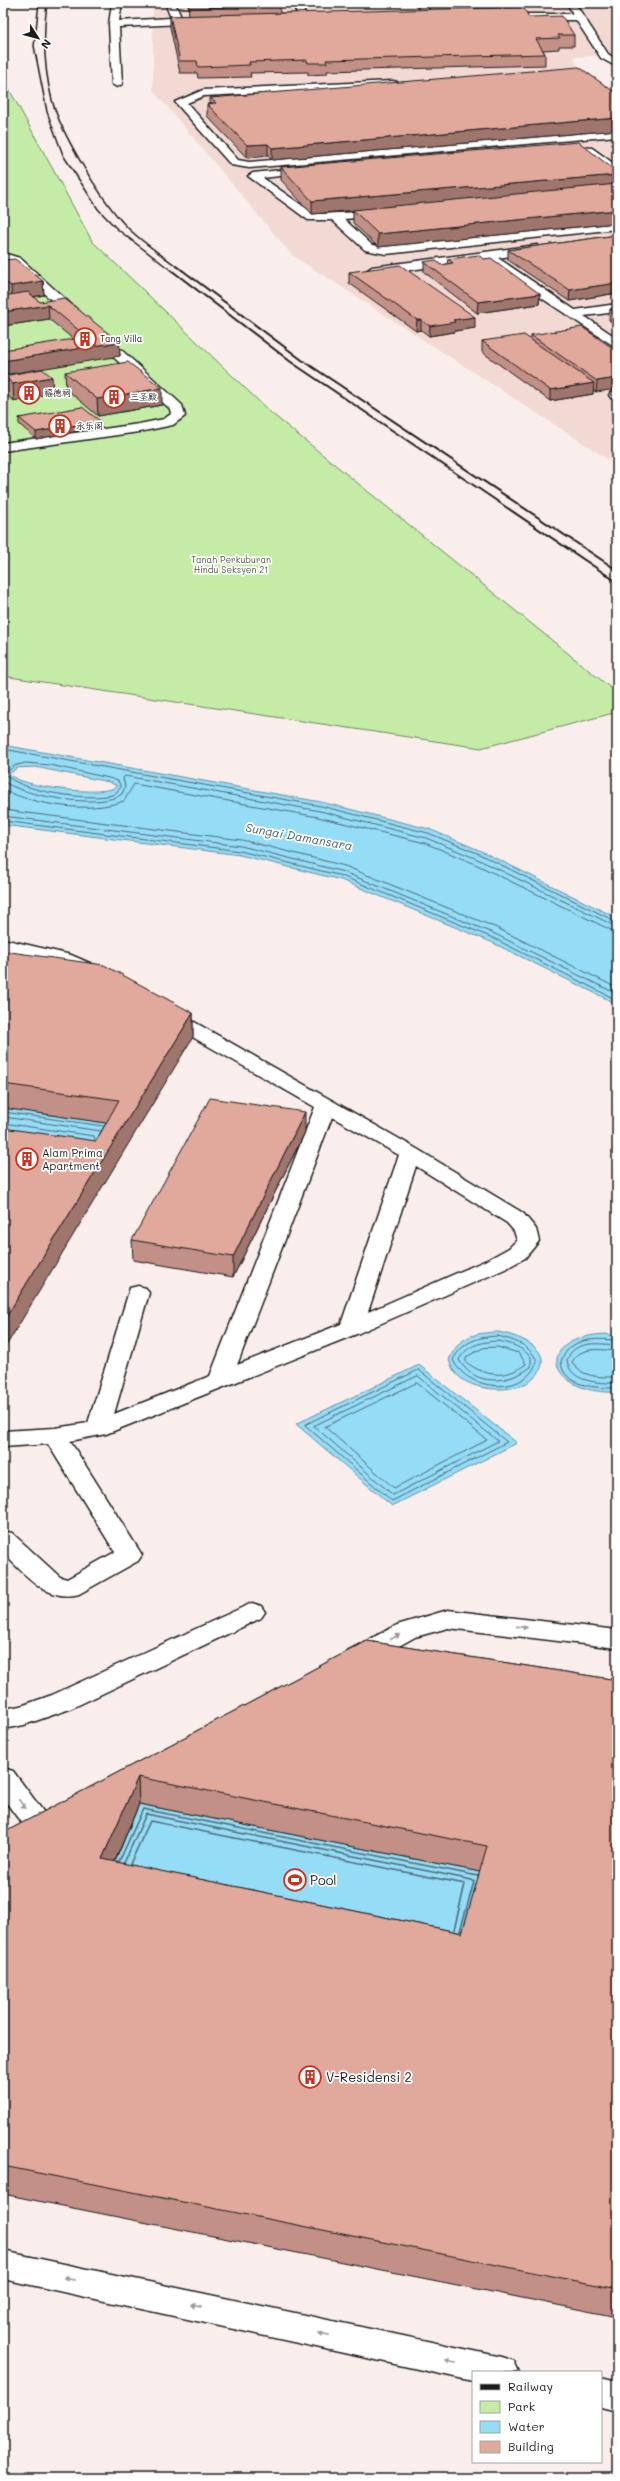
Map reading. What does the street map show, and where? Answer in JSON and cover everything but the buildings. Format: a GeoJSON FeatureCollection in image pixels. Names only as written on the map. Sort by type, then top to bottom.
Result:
{"type":"FeatureCollection","features":[{"type":"Feature","properties":{"kind":"lane"},"geometry":{"type":"LineString","coordinates":[[117,3],[114,24],[118,84]]}},
{"type":"Feature","properties":{"kind":"lane"},"geometry":{"type":"LineString","coordinates":[[170,3],[177,20]]}},
{"type":"Feature","properties":{"kind":"lane"},"geometry":{"type":"LineString","coordinates":[[298,3],[302,18]]}},
{"type":"Feature","properties":{"kind":"lane"},"geometry":{"type":"LineString","coordinates":[[423,3],[426,17]]}},
{"type":"Feature","properties":{"kind":"lane"},"geometry":{"type":"LineString","coordinates":[[570,3],[604,56],[617,64]]}},
{"type":"Feature","properties":{"kind":"lane"},"geometry":{"type":"LineString","coordinates":[[487,17],[579,17]]}},
{"type":"Feature","properties":{"kind":"lane"},"geometry":{"type":"LineString","coordinates":[[114,24],[177,20],[216,20]]}},
{"type":"Feature","properties":{"kind":"lane"},"geometry":{"type":"LineString","coordinates":[[393,84],[203,93],[180,102],[235,163],[249,165],[617,133]]}},
{"type":"Feature","properties":{"kind":"lane"},"geometry":{"type":"LineString","coordinates":[[561,150],[588,150],[617,171]]}},
{"type":"Feature","properties":{"kind":"lane"},"geometry":{"type":"LineString","coordinates":[[398,211],[312,218],[253,176],[475,157]]}},
{"type":"Feature","properties":{"kind":"lane"},"geometry":{"type":"LineString","coordinates":[[335,217],[369,248],[386,250],[617,226]]}},
{"type":"Feature","properties":{"kind":"lane"},"geometry":{"type":"LineString","coordinates":[[362,272],[548,248]]}},
{"type":"Feature","properties":{"kind":"lane"},"geometry":{"type":"LineString","coordinates":[[487,256],[617,344]]}},
{"type":"Feature","properties":{"kind":"lane"},"geometry":{"type":"LineString","coordinates":[[3,258],[16,261],[177,408],[178,416],[168,422],[139,428],[3,447]]}},
{"type":"Feature","properties":{"kind":"lane"},"geometry":{"type":"LineString","coordinates":[[574,314],[617,308]]}},
{"type":"Feature","properties":{"kind":"lane"},"geometry":{"type":"LineString","coordinates":[[3,945],[64,959],[109,981]]}},
{"type":"Feature","properties":{"kind":"lane"},"geometry":{"type":"LineString","coordinates":[[3,1439],[54,1436],[98,1429],[351,1328],[497,1264],[517,1253],[528,1241],[525,1228],[514,1218],[410,1153],[149,1004]]}},
{"type":"Feature","properties":{"kind":"lane"},"geometry":{"type":"LineString","coordinates":[[220,1380],[326,1106]]}},
{"type":"Feature","properties":{"kind":"lane"},"geometry":{"type":"LineString","coordinates":[[351,1328],[410,1153]]}},
{"type":"Feature","properties":{"kind":"lane"},"geometry":{"type":"LineString","coordinates":[[98,1429],[138,1293]]}},
{"type":"Feature","properties":{"kind":"lane"},"geometry":{"type":"LineString","coordinates":[[3,1539],[52,1584],[70,1588],[129,1555],[54,1436]]}},
{"type":"Feature","properties":{"kind":"lane"},"geometry":{"type":"LineString","coordinates":[[3,1719],[24,1715],[61,1702],[252,1612]]}},
{"type":"Feature","properties":{"kind":"lane"},"geometry":{"type":"LineString","coordinates":[[335,1669],[406,1631],[448,1619],[617,1639]]}},
{"type":"Feature","properties":{"kind":"lane"},"geometry":{"type":"LineString","coordinates":[[3,1778],[51,1823],[16,1842]]}},
{"type":"Feature","properties":{"kind":"lane"},"geometry":{"type":"LineString","coordinates":[[3,2265],[497,2371]]}},
{"type":"Feature","properties":{"kind":"lane"},"geometry":{"type":"LineString","coordinates":[[602,2393],[617,2396]]}},
{"type":"Feature","properties":{"kind":"shaded area"},"geometry":{"type":"Polygon","coordinates":[[[153,3],[617,3],[617,55],[574,57],[576,64],[617,93],[617,465],[292,255],[153,90],[153,3]]]}},
{"type":"Feature","properties":{"kind":"green space","name":"Tanah Perkuburan Hindu Seksyen 21"},"geometry":{"type":"Polygon","coordinates":[[[3,78],[92,241],[271,413],[617,693],[617,712],[481,748],[3,676],[3,78]]]}},
{"type":"Feature","properties":{"kind":"water","name":"Sungai Damansara"},"geometry":{"type":"Polygon","coordinates":[[[3,745],[321,802],[429,829],[479,850],[617,918],[617,1004],[491,942],[341,880],[240,855],[3,825],[3,745]],[[35,767],[17,768],[9,774],[16,779],[45,787],[81,791],[97,791],[110,789],[117,786],[109,782],[35,767]]]}},
{"type":"Feature","properties":{"kind":"water"},"geometry":{"type":"Polygon","coordinates":[[[3,1108],[120,1125],[97,1166],[3,1152],[3,1108]]]}},
{"type":"Feature","properties":{"kind":"water"},"geometry":{"type":"Polygon","coordinates":[[[498,1332],[522,1339],[537,1349],[541,1356],[542,1363],[539,1372],[532,1380],[522,1385],[510,1388],[484,1388],[461,1379],[454,1371],[449,1360],[453,1352],[468,1337],[482,1333],[498,1332]]]}},
{"type":"Feature","properties":{"kind":"water"},"geometry":{"type":"Polygon","coordinates":[[[606,1334],[617,1337],[617,1392],[594,1391],[576,1385],[564,1376],[558,1366],[558,1355],[566,1345],[582,1338],[606,1334]]]}},
{"type":"Feature","properties":{"kind":"water"},"geometry":{"type":"Polygon","coordinates":[[[419,1365],[517,1443],[392,1506],[296,1424],[419,1365]]]}},
{"type":"Feature","properties":{"kind":"water","name":"Pool"},"geometry":{"type":"Polygon","coordinates":[[[139,1804],[486,1873],[461,1960],[104,1887],[139,1804]]]}},
{"type":"Feature","properties":{"kind":"railway"},"geometry":{"type":"LineString","coordinates":[[39,3],[34,46],[47,112],[63,155],[98,209],[117,229],[172,271]]}},
{"type":"Feature","properties":{"kind":"railway"},"geometry":{"type":"LineString","coordinates":[[47,3],[45,39],[49,88],[57,114],[73,149],[95,185],[118,217],[141,240],[183,271]]}},
{"type":"Feature","properties":{"kind":"railway"},"geometry":{"type":"LineString","coordinates":[[171,270],[291,362],[617,582]]}},
{"type":"Feature","properties":{"kind":"railway"},"geometry":{"type":"LineString","coordinates":[[182,270],[302,360],[617,570]]}},
{"type":"Feature","properties":{"kind":"place","name":"Tang Villa"},"geometry":{"type":"Point","coordinates":[85,339]}},
{"type":"Feature","properties":{"kind":"place","name":"福德祠"},"geometry":{"type":"Point","coordinates":[29,393]}},
{"type":"Feature","properties":{"kind":"place","name":"三圣殿"},"geometry":{"type":"Point","coordinates":[114,397]}},
{"type":"Feature","properties":{"kind":"place","name":"永乐阁"},"geometry":{"type":"Point","coordinates":[60,426]}},
{"type":"Feature","properties":{"kind":"place","name":"Alam Prima Apartment"},"geometry":{"type":"Point","coordinates":[27,1159]}},
{"type":"Feature","properties":{"kind":"place","name":"Pool"},"geometry":{"type":"Point","coordinates":[295,1880]}},
{"type":"Feature","properties":{"kind":"place","name":"V-Residensi 2"},"geometry":{"type":"Point","coordinates":[310,2077]}}]}
